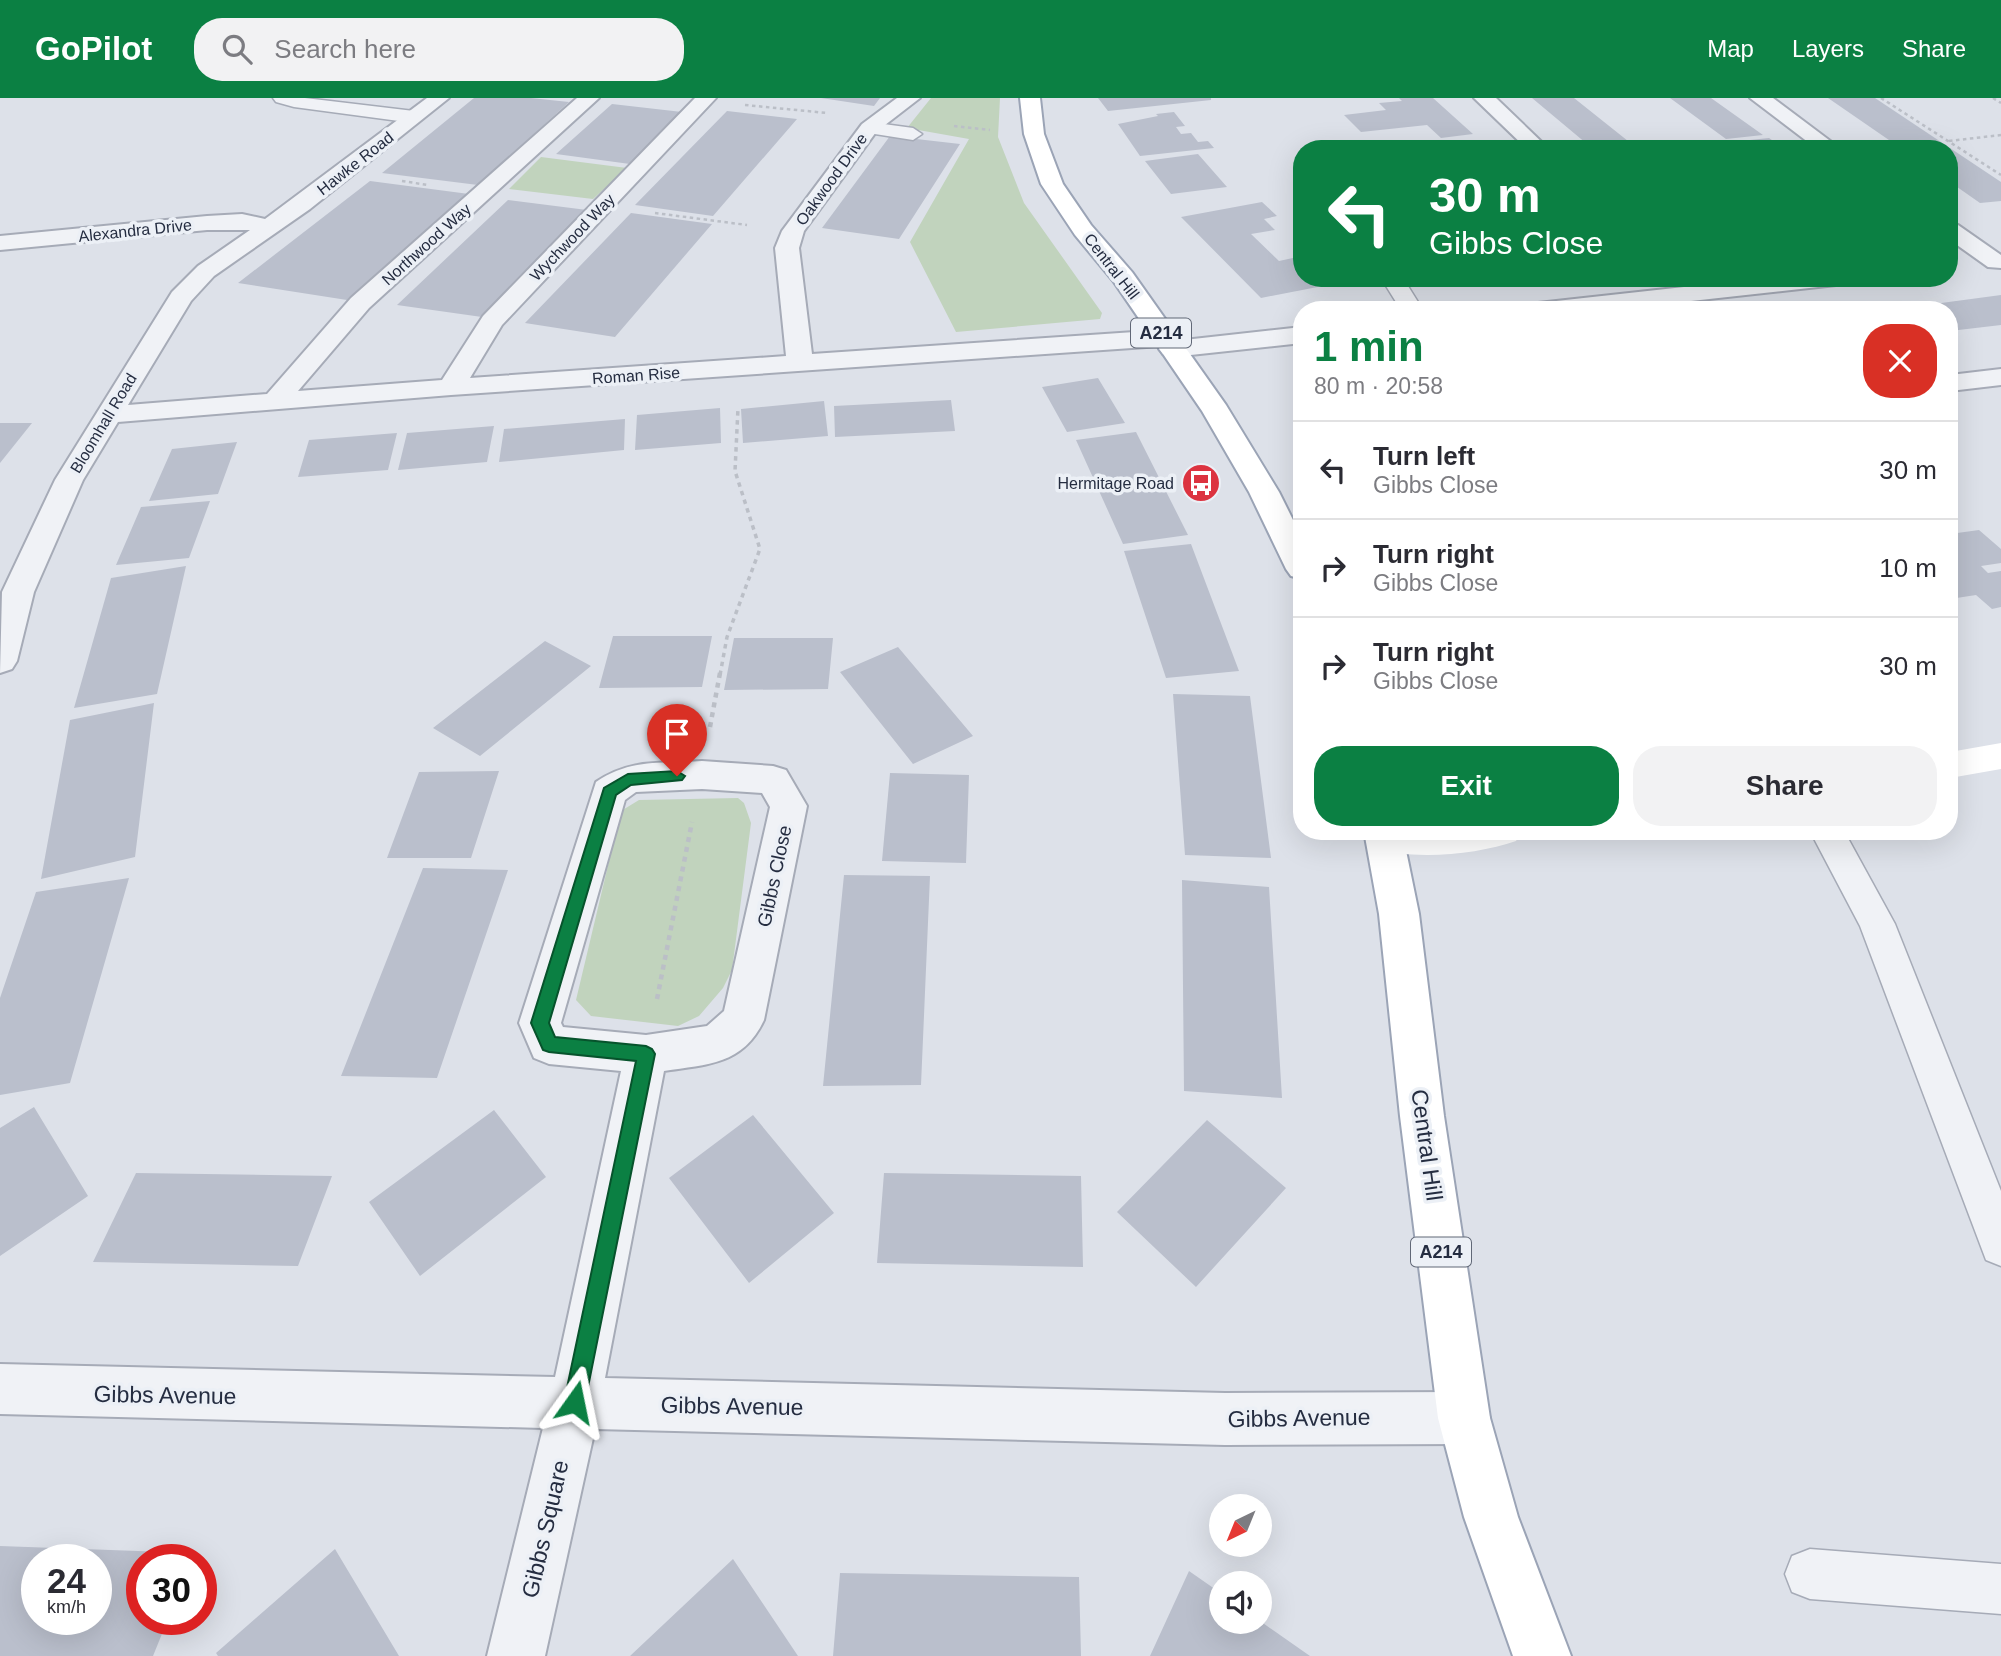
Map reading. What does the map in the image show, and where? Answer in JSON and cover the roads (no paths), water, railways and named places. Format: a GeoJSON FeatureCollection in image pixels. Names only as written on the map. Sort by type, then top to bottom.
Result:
{"type":"FeatureCollection","features":[{"type":"Feature","properties":{"kind":"main road","name":"Central Hill"},"geometry":{"type":"LineString","coordinates":[[1030,98],[1034,134],[1052,184],[1083,230],[1123,276],[1216,411],[1264,492],[1293,551]]}},
{"type":"Feature","properties":{"kind":"main road"},"geometry":{"type":"LineString","coordinates":[[1958,764],[2001,756]]}},
{"type":"Feature","properties":{"kind":"main road","name":"Central Hill"},"geometry":{"type":"LineString","coordinates":[[1385,840],[1399,914],[1422,1116],[1464,1418],[1491,1517],[1542,1656]]}},
{"type":"Feature","properties":{"kind":"street","name":"Hawke Road"},"geometry":{"type":"LineString","coordinates":[[269,227],[439,98]]}},
{"type":"Feature","properties":{"kind":"street","name":"Northwood Way"},"geometry":{"type":"LineString","coordinates":[[275,401],[360,303],[589,98]]}},
{"type":"Feature","properties":{"kind":"street","name":"Wychwood Way"},"geometry":{"type":"LineString","coordinates":[[451,387],[492,321],[706,98]]}},
{"type":"Feature","properties":{"kind":"street","name":"Oakwood Drive"},"geometry":{"type":"LineString","coordinates":[[800,364],[787,248],[796,224],[875,124],[910,98]]}},
{"type":"Feature","properties":{"kind":"street"},"geometry":{"type":"LineString","coordinates":[[1485,98],[1529,140]]}},
{"type":"Feature","properties":{"kind":"street"},"geometry":{"type":"LineString","coordinates":[[1760,98],[1818,140]]}},
{"type":"Feature","properties":{"kind":"street","name":"Alexandra Drive"},"geometry":{"type":"LineString","coordinates":[[0,243],[242,220],[269,227]]}},
{"type":"Feature","properties":{"kind":"street","name":"Bloomhall Road"},"geometry":{"type":"LineString","coordinates":[[0,661],[9,593],[107,415],[181,297],[206,271],[269,227]]}},
{"type":"Feature","properties":{"kind":"street"},"geometry":{"type":"LineString","coordinates":[[1958,235],[1998,261]]}},
{"type":"Feature","properties":{"kind":"street"},"geometry":{"type":"LineString","coordinates":[[1961,265],[1998,261]]}},
{"type":"Feature","properties":{"kind":"street"},"geometry":{"type":"LineString","coordinates":[[1594,301],[1681,287]]}},
{"type":"Feature","properties":{"kind":"street"},"geometry":{"type":"LineString","coordinates":[[1695,287],[1709,301]]}},
{"type":"Feature","properties":{"kind":"street","name":"Roman Rise"},"geometry":{"type":"LineString","coordinates":[[107,415],[451,387],[1293,336]]}},
{"type":"Feature","properties":{"kind":"street"},"geometry":{"type":"LineString","coordinates":[[1958,382],[2001,377]]}},
{"type":"Feature","properties":{"kind":"street","name":"Gibbs Close"},"geometry":{"type":"LineString","coordinates":[[702,775],[774,780],[789,806],[743,1020],[718,1044],[646,1054],[549,1045],[540,1023],[609,792],[628,779],[702,775]]}},
{"type":"Feature","properties":{"kind":"street"},"geometry":{"type":"LineString","coordinates":[[575,1402],[646,1054]]}},
{"type":"Feature","properties":{"kind":"street","name":"Gibbs Avenue"},"geometry":{"type":"LineString","coordinates":[[0,1390],[1225,1419],[1464,1418]]}},
{"type":"Feature","properties":{"kind":"street","name":"Gibbs Square"},"geometry":{"type":"LineString","coordinates":[[516,1656],[575,1402]]}},
{"type":"Feature","properties":{"kind":"lane"},"geometry":{"type":"LineString","coordinates":[[282,98],[293,102],[414,117]]}},
{"type":"Feature","properties":{"kind":"lane"},"geometry":{"type":"LineString","coordinates":[[875,124],[913,134]]}},
{"type":"Feature","properties":{"kind":"lane"},"geometry":{"type":"LineString","coordinates":[[1831,840],[1877,924],[2001,1245]]}},
{"type":"Feature","properties":{"kind":"lane"},"geometry":{"type":"LineString","coordinates":[[1810,1574],[2001,1589]]}},
{"type":"Feature","properties":{"kind":"place","name":"Hermitage Road"},"geometry":{"type":"Point","coordinates":[1201,483]}}]}
